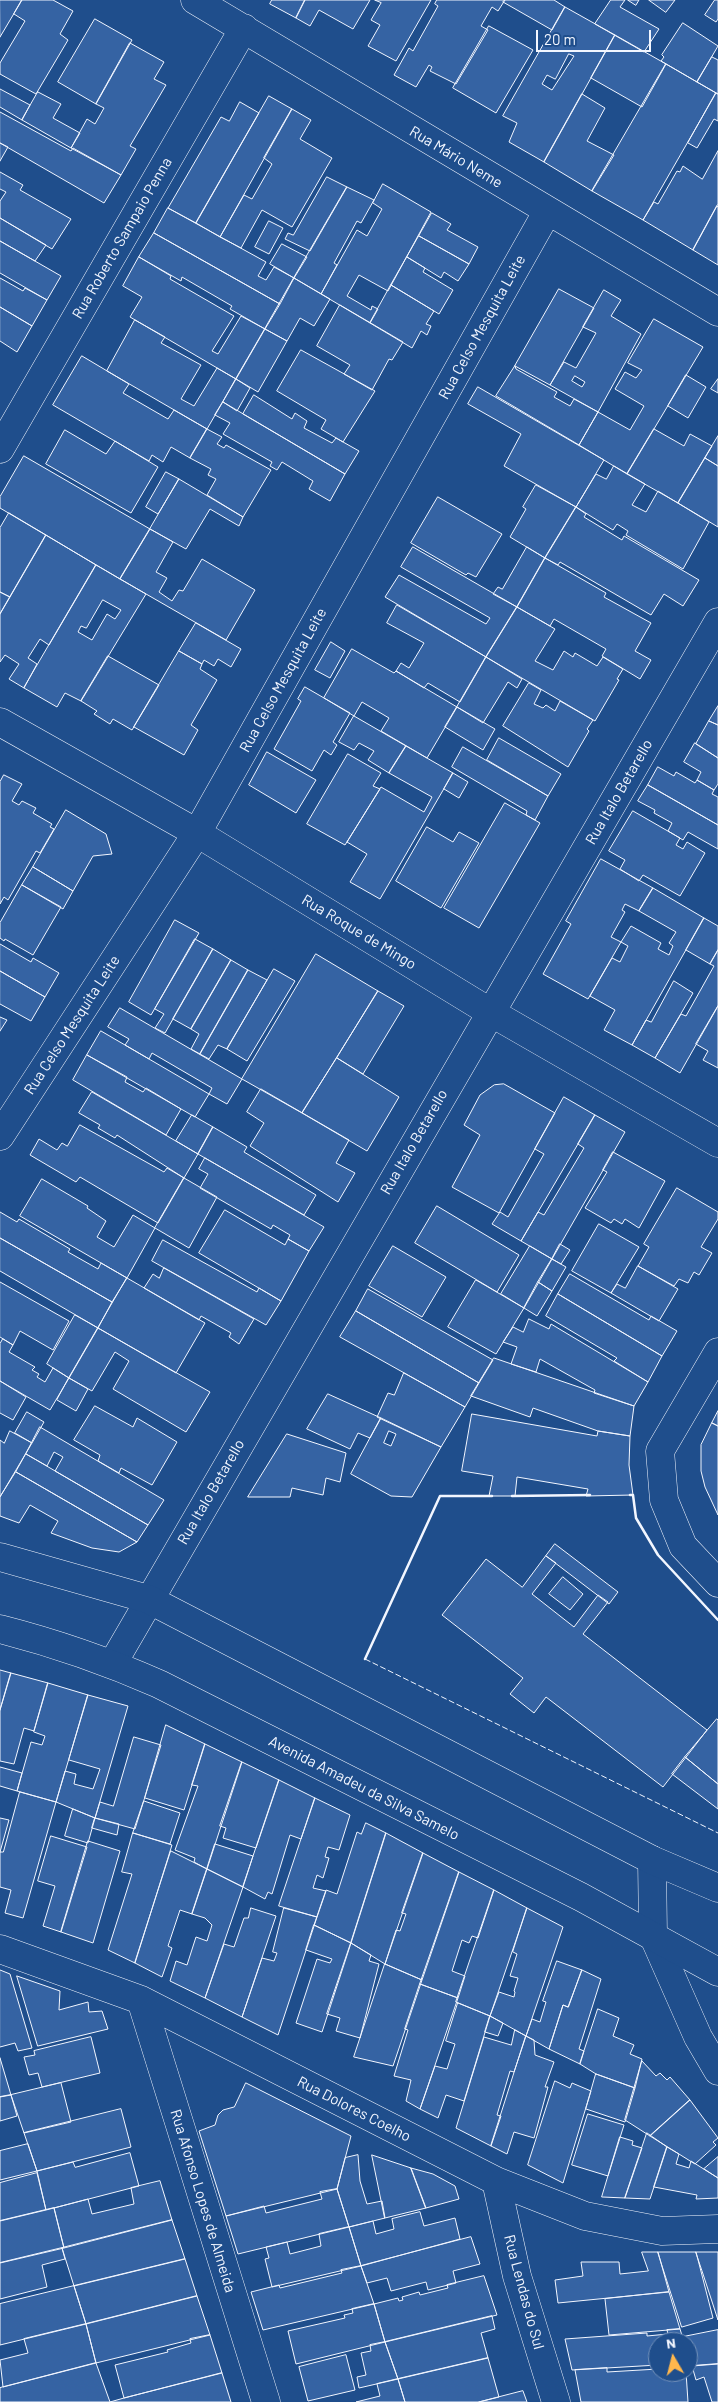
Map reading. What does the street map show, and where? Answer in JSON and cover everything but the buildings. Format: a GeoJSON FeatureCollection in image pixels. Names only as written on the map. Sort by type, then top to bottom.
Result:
{"type":"FeatureCollection","features":[{"type":"Feature","properties":{"kind":"street","name":"Rua Mário Neme"},"geometry":{"type":"LineString","coordinates":[[195,0],[547,212],[718,312]]}},
{"type":"Feature","properties":{"kind":"street","name":"Rua Roberto Sampaio Penna"},"geometry":{"type":"LineString","coordinates":[[0,449],[244,28]]}},
{"type":"Feature","properties":{"kind":"street","name":"Rua Celso Mesquita Leite"},"geometry":{"type":"LineString","coordinates":[[0,1136],[197,832],[547,212]]}},
{"type":"Feature","properties":{"kind":"street","name":"Rua Italo Betarello"},"geometry":{"type":"LineString","coordinates":[[112,1663],[718,622]]}},
{"type":"Feature","properties":{"kind":"street","name":"Rua Roque de Mingo"},"geometry":{"type":"LineString","coordinates":[[0,722],[197,832],[490,1012],[718,1144]]}},
{"type":"Feature","properties":{"kind":"street"},"geometry":{"type":"LineString","coordinates":[[718,1352],[660,1451],[664,1500],[683,1546],[718,1583]]}},
{"type":"Feature","properties":{"kind":"street"},"geometry":{"type":"LineString","coordinates":[[0,1557],[148,1599],[652,1860],[718,1888]]}},
{"type":"Feature","properties":{"kind":"street","name":"Avenida Amadeu da Silva Samelo"},"geometry":{"type":"LineString","coordinates":[[0,1629],[53,1642],[112,1663],[159,1684],[653,1935],[718,1972]]}},
{"type":"Feature","properties":{"kind":"street"},"geometry":{"type":"LineString","coordinates":[[652,1860],[653,1935],[698,2037],[718,2070]]}},
{"type":"Feature","properties":{"kind":"street","name":"Rua Dolores Coelho"},"geometry":{"type":"LineString","coordinates":[[0,1949],[141,2000],[496,2181],[585,2216],[662,2231],[718,2229]]}},
{"type":"Feature","properties":{"kind":"street","name":"Rua Afonso Lopes de Almeida"},"geometry":{"type":"LineString","coordinates":[[141,2000],[266,2402]]}},
{"type":"Feature","properties":{"kind":"street","name":"Rua Lendas do Sul"},"geometry":{"type":"LineString","coordinates":[[496,2181],[517,2276],[556,2402]]}},
{"type":"Feature","properties":{"kind":"fence"},"geometry":{"type":"LineString","coordinates":[[365,1659],[718,1833]]}},
{"type":"Feature","properties":{"kind":"wall"},"geometry":{"type":"LineString","coordinates":[[512,1496],[590,1495]]}},
{"type":"Feature","properties":{"kind":"wall"},"geometry":{"type":"LineString","coordinates":[[630,1495],[633,1495],[636,1518],[658,1555],[718,1620]]}},
{"type":"Feature","properties":{"kind":"wall"},"geometry":{"type":"LineString","coordinates":[[365,1659],[440,1496],[492,1496]]}}]}
